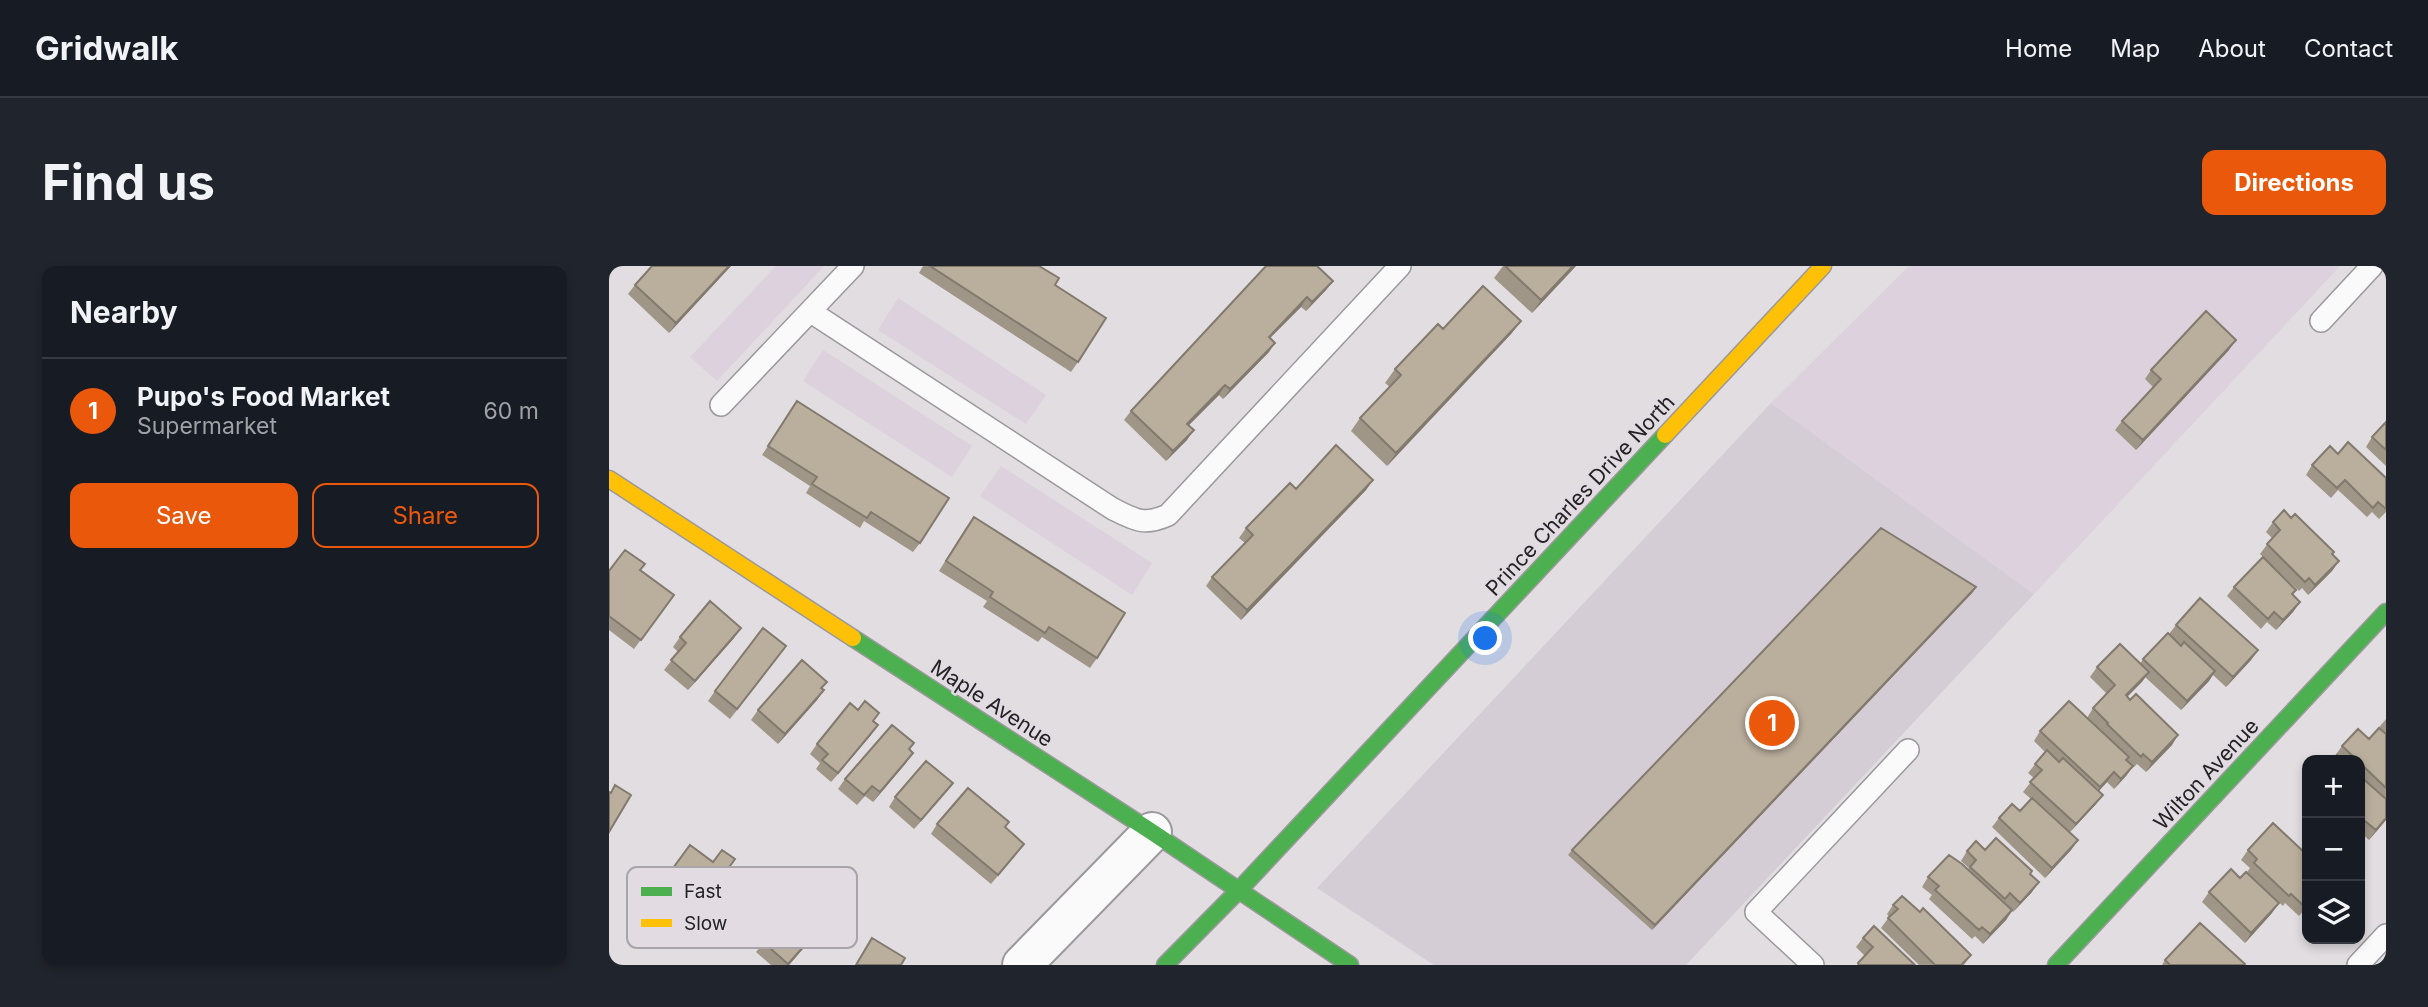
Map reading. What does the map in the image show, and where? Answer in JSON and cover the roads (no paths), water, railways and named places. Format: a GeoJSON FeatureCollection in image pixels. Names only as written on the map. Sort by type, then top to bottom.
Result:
{"type":"FeatureCollection","features":[{"type":"Feature","properties":{"kind":"street","name":"Prince Charles Drive North"},"geometry":{"type":"LineString","coordinates":[[1165,965],[1823,266]]}},
{"type":"Feature","properties":{"kind":"street","name":"Maple Avenue"},"geometry":{"type":"LineString","coordinates":[[609,479],[1152,832],[1350,965]]}},
{"type":"Feature","properties":{"kind":"street","name":"Wilton Avenue"},"geometry":{"type":"LineString","coordinates":[[2056,965],[2386,612]]}},
{"type":"Feature","properties":{"kind":"street"},"geometry":{"type":"LineString","coordinates":[[1022,965],[1152,832]]}},
{"type":"Feature","properties":{"kind":"lane"},"geometry":{"type":"LineString","coordinates":[[721,405],[853,266]]}},
{"type":"Feature","properties":{"kind":"lane"},"geometry":{"type":"LineString","coordinates":[[811,312],[1113,509],[1141,522],[1168,515],[1400,266]]}},
{"type":"Feature","properties":{"kind":"lane"},"geometry":{"type":"LineString","coordinates":[[2321,321],[2372,266]]}},
{"type":"Feature","properties":{"kind":"lane"},"geometry":{"type":"LineString","coordinates":[[1813,965],[1756,912],[1908,750]]}},
{"type":"Feature","properties":{"kind":"lane"},"geometry":{"type":"LineString","coordinates":[[2358,965],[2386,935]]}},
{"type":"Feature","properties":{"kind":"place","name":"Pupo's Food Market"},"geometry":{"type":"Point","coordinates":[1772,723]}}]}
